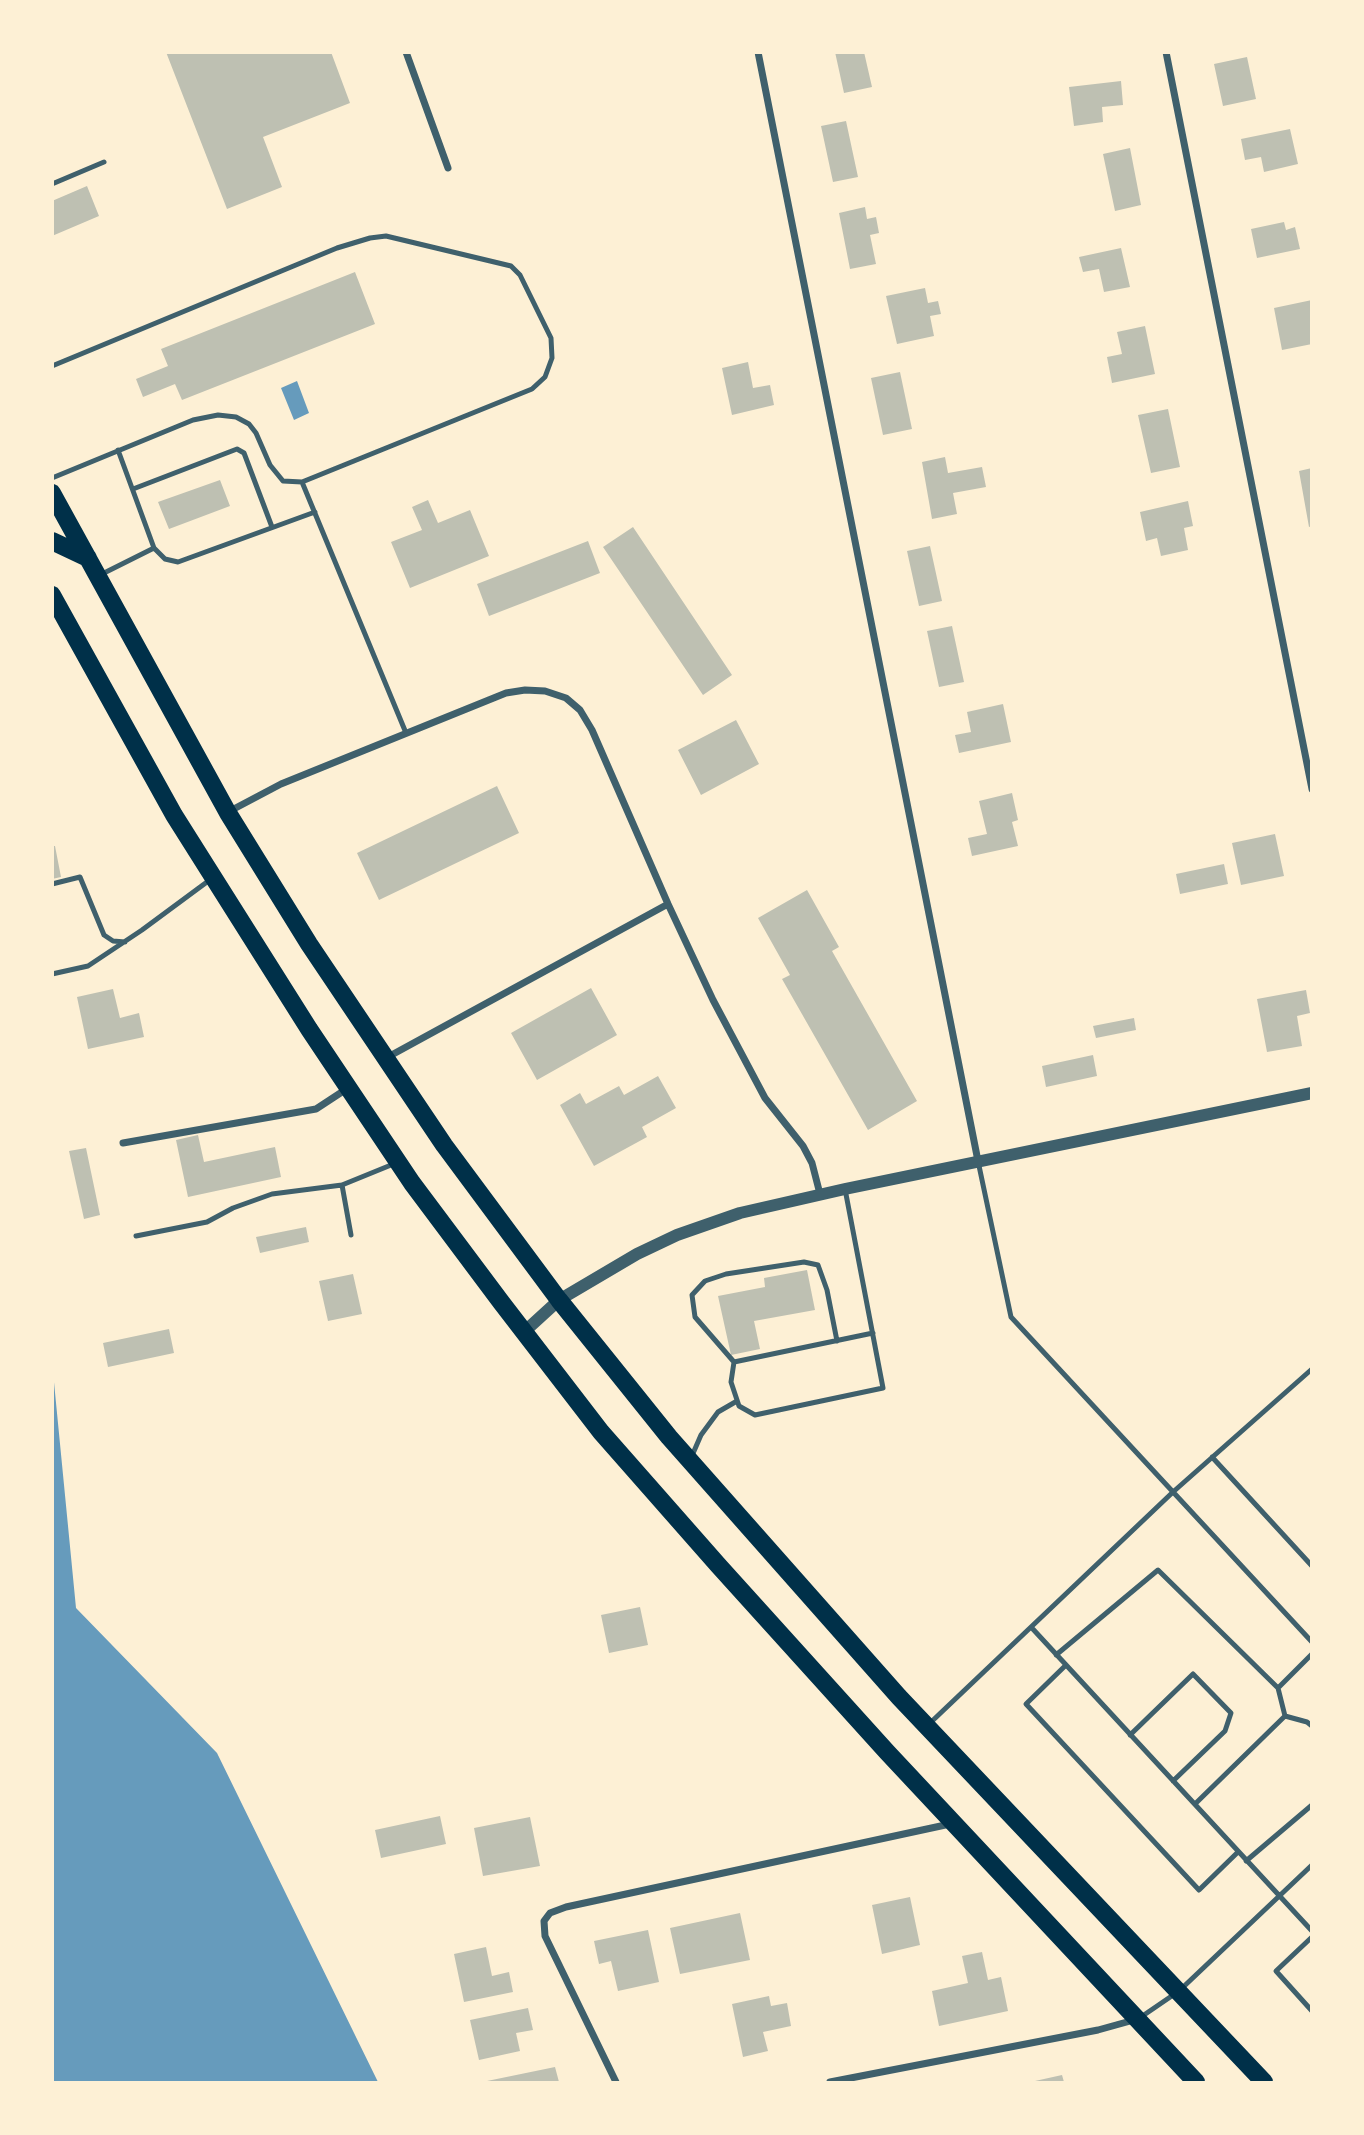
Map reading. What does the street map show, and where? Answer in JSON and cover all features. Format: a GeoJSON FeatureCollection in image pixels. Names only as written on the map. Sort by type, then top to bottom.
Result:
{"type":"FeatureCollection","features":[{"type":"Feature","properties":{"kind":"highway"},"geometry":{"type":"LineString","coordinates":[[52,493],[228,813],[309,944],[444,1146],[559,1300],[690,1461],[927,1726],[1264,2082]]}},
{"type":"Feature","properties":{"kind":"highway"},"geometry":{"type":"LineString","coordinates":[[52,541],[88,558]]}},
{"type":"Feature","properties":{"kind":"highway"},"geometry":{"type":"LineString","coordinates":[[52,595],[174,815],[348,1088],[398,1162],[600,1432],[954,1824],[1196,2082]]}},
{"type":"Feature","properties":{"kind":"street"},"geometry":{"type":"LineString","coordinates":[[406,52],[448,168]]}},
{"type":"Feature","properties":{"kind":"street"},"geometry":{"type":"LineString","coordinates":[[758,52],[978,1161]]}},
{"type":"Feature","properties":{"kind":"street"},"geometry":{"type":"LineString","coordinates":[[1166,52],[1311,789]]}},
{"type":"Feature","properties":{"kind":"street"},"geometry":{"type":"LineString","coordinates":[[228,813],[281,783],[506,693],[545,691],[566,698],[580,710],[592,730],[713,1000],[765,1098],[803,1146],[812,1163],[820,1194]]}},
{"type":"Feature","properties":{"kind":"street"},"geometry":{"type":"LineString","coordinates":[[386,1059],[668,904]]}},
{"type":"Feature","properties":{"kind":"street"},"geometry":{"type":"LineString","coordinates":[[123,1143],[316,1109],[348,1088]]}},
{"type":"Feature","properties":{"kind":"street"},"geometry":{"type":"LineString","coordinates":[[524,1332],[559,1300],[601,1274],[677,1234],[740,1213],[820,1194],[1311,1093]]}},
{"type":"Feature","properties":{"kind":"street"},"geometry":{"type":"LineString","coordinates":[[616,2082],[545,1936],[544,1921],[550,1913],[566,1907],[954,1824]]}},
{"type":"Feature","properties":{"kind":"street"},"geometry":{"type":"LineString","coordinates":[[830,2082],[1098,2031],[1138,2019]]}},
{"type":"Feature","properties":{"kind":"lane"},"geometry":{"type":"LineString","coordinates":[[52,184],[104,162]]}},
{"type":"Feature","properties":{"kind":"lane"},"geometry":{"type":"LineString","coordinates":[[52,366],[337,248],[387,236],[511,266],[520,275],[551,338],[552,358],[545,377],[532,389],[302,482],[284,481],[271,465],[249,424],[236,417],[218,415],[193,419],[52,478]]}},
{"type":"Feature","properties":{"kind":"lane"},"geometry":{"type":"LineString","coordinates":[[133,489],[237,449],[244,453],[272,527]]}},
{"type":"Feature","properties":{"kind":"lane"},"geometry":{"type":"LineString","coordinates":[[118,450],[154,548],[165,559],[178,562],[315,512]]}},
{"type":"Feature","properties":{"kind":"lane"},"geometry":{"type":"LineString","coordinates":[[302,482],[406,733]]}},
{"type":"Feature","properties":{"kind":"lane"},"geometry":{"type":"LineString","coordinates":[[97,576],[154,548]]}},
{"type":"Feature","properties":{"kind":"lane"},"geometry":{"type":"LineString","coordinates":[[52,884],[80,877],[104,934],[113,941],[125,942]]}},
{"type":"Feature","properties":{"kind":"lane"},"geometry":{"type":"LineString","coordinates":[[52,974],[88,966],[213,877]]}},
{"type":"Feature","properties":{"kind":"lane"},"geometry":{"type":"LineString","coordinates":[[978,1161],[1011,1317],[1311,1642]]}},
{"type":"Feature","properties":{"kind":"lane"},"geometry":{"type":"LineString","coordinates":[[136,1236],[207,1222],[233,1208],[272,1194],[342,1185],[398,1162]]}},
{"type":"Feature","properties":{"kind":"lane"},"geometry":{"type":"LineString","coordinates":[[342,1185],[351,1235]]}},
{"type":"Feature","properties":{"kind":"lane"},"geometry":{"type":"LineString","coordinates":[[837,1341],[827,1290],[818,1265],[804,1262],[726,1274],[705,1281],[692,1296],[695,1317],[734,1362],[731,1382],[739,1406],[755,1415],[883,1388],[845,1189]]}},
{"type":"Feature","properties":{"kind":"lane"},"geometry":{"type":"LineString","coordinates":[[734,1362],[873,1333]]}},
{"type":"Feature","properties":{"kind":"lane"},"geometry":{"type":"LineString","coordinates":[[927,1726],[1173,1492],[1311,1369]]}},
{"type":"Feature","properties":{"kind":"lane"},"geometry":{"type":"LineString","coordinates":[[690,1461],[701,1435],[718,1412],[737,1401]]}},
{"type":"Feature","properties":{"kind":"lane"},"geometry":{"type":"LineString","coordinates":[[1212,1457],[1311,1566]]}},
{"type":"Feature","properties":{"kind":"lane"},"geometry":{"type":"LineString","coordinates":[[1056,1655],[1158,1570],[1278,1688],[1285,1716]]}},
{"type":"Feature","properties":{"kind":"lane"},"geometry":{"type":"LineString","coordinates":[[1031,1627],[1311,1931]]}},
{"type":"Feature","properties":{"kind":"lane"},"geometry":{"type":"LineString","coordinates":[[1278,1688],[1311,1654]]}},
{"type":"Feature","properties":{"kind":"lane"},"geometry":{"type":"LineString","coordinates":[[1066,1665],[1026,1704],[1199,1890],[1238,1852]]}},
{"type":"Feature","properties":{"kind":"lane"},"geometry":{"type":"LineString","coordinates":[[1130,1735],[1194,1674],[1231,1713],[1225,1731],[1173,1781]]}},
{"type":"Feature","properties":{"kind":"lane"},"geometry":{"type":"LineString","coordinates":[[1285,1716],[1307,1722],[1311,1726]]}},
{"type":"Feature","properties":{"kind":"lane"},"geometry":{"type":"LineString","coordinates":[[1195,1804],[1285,1716]]}},
{"type":"Feature","properties":{"kind":"lane"},"geometry":{"type":"LineString","coordinates":[[1247,1861],[1311,1805]]}},
{"type":"Feature","properties":{"kind":"lane"},"geometry":{"type":"LineString","coordinates":[[1138,2019],[1180,1992],[1311,1865]]}},
{"type":"Feature","properties":{"kind":"lane"},"geometry":{"type":"LineString","coordinates":[[1311,1937],[1276,1971],[1311,2011]]}},
{"type":"Feature","properties":{"kind":"water"},"geometry":{"type":"Polygon","coordinates":[[[297,381],[309,413],[294,420],[281,388],[297,381]]]}},
{"type":"Feature","properties":{"kind":"water"},"geometry":{"type":"Polygon","coordinates":[[[53,1372],[76,1608],[217,1753],[378,2082],[53,2082],[53,1372]]]}},
{"type":"Feature","properties":{"kind":"building"},"geometry":{"type":"Polygon","coordinates":[[[166,52],[331,52],[350,103],[263,137],[282,187],[227,209],[166,52]]]}},
{"type":"Feature","properties":{"kind":"building"},"geometry":{"type":"Polygon","coordinates":[[[835,52],[864,52],[872,87],[844,93],[835,52]]]}},
{"type":"Feature","properties":{"kind":"building"},"geometry":{"type":"Polygon","coordinates":[[[1247,57],[1256,99],[1223,106],[1214,64],[1247,57]]]}},
{"type":"Feature","properties":{"kind":"building"},"geometry":{"type":"Polygon","coordinates":[[[1121,81],[1123,105],[1102,107],[1103,122],[1074,126],[1069,87],[1121,81]]]}},
{"type":"Feature","properties":{"kind":"building"},"geometry":{"type":"Polygon","coordinates":[[[846,121],[858,177],[833,182],[821,126],[846,121]]]}},
{"type":"Feature","properties":{"kind":"building"},"geometry":{"type":"Polygon","coordinates":[[[1290,129],[1298,164],[1264,172],[1261,157],[1245,160],[1241,139],[1290,129]]]}},
{"type":"Feature","properties":{"kind":"building"},"geometry":{"type":"Polygon","coordinates":[[[1130,148],[1141,205],[1115,211],[1103,154],[1130,148]]]}},
{"type":"Feature","properties":{"kind":"building"},"geometry":{"type":"Polygon","coordinates":[[[87,186],[99,216],[52,236],[52,201],[87,186]]]}},
{"type":"Feature","properties":{"kind":"building"},"geometry":{"type":"Polygon","coordinates":[[[865,207],[867,219],[876,217],[879,233],[870,235],[876,264],[850,269],[839,213],[865,207]]]}},
{"type":"Feature","properties":{"kind":"building"},"geometry":{"type":"Polygon","coordinates":[[[1284,222],[1286,230],[1295,227],[1300,249],[1257,258],[1251,229],[1284,222]]]}},
{"type":"Feature","properties":{"kind":"building"},"geometry":{"type":"Polygon","coordinates":[[[1121,248],[1130,287],[1104,292],[1099,269],[1083,272],[1079,257],[1121,248]]]}},
{"type":"Feature","properties":{"kind":"building"},"geometry":{"type":"Polygon","coordinates":[[[355,272],[375,324],[182,400],[175,384],[143,397],[136,379],[168,366],[161,349],[355,272]]]}},
{"type":"Feature","properties":{"kind":"building"},"geometry":{"type":"Polygon","coordinates":[[[925,288],[928,303],[938,301],[941,314],[930,316],[934,336],[897,344],[886,296],[925,288]]]}},
{"type":"Feature","properties":{"kind":"building"},"geometry":{"type":"Polygon","coordinates":[[[1312,300],[1312,344],[1282,350],[1274,308],[1312,300]]]}},
{"type":"Feature","properties":{"kind":"building"},"geometry":{"type":"Polygon","coordinates":[[[1145,326],[1155,374],[1112,383],[1107,357],[1122,354],[1117,332],[1145,326]]]}},
{"type":"Feature","properties":{"kind":"building"},"geometry":{"type":"Polygon","coordinates":[[[748,362],[753,388],[770,385],[774,405],[732,415],[722,368],[748,362]]]}},
{"type":"Feature","properties":{"kind":"building"},"geometry":{"type":"Polygon","coordinates":[[[900,372],[912,429],[883,435],[871,378],[900,372]]]}},
{"type":"Feature","properties":{"kind":"building"},"geometry":{"type":"Polygon","coordinates":[[[1168,409],[1180,467],[1151,473],[1138,415],[1168,409]]]}},
{"type":"Feature","properties":{"kind":"building"},"geometry":{"type":"Polygon","coordinates":[[[945,457],[948,473],[982,467],[986,487],[953,493],[957,514],[932,519],[922,462],[945,457]]]}},
{"type":"Feature","properties":{"kind":"building"},"geometry":{"type":"Polygon","coordinates":[[[1312,468],[1312,526],[1309,527],[1299,471],[1312,468]]]}},
{"type":"Feature","properties":{"kind":"building"},"geometry":{"type":"Polygon","coordinates":[[[220,480],[230,506],[169,529],[158,502],[220,480]]]}},
{"type":"Feature","properties":{"kind":"building"},"geometry":{"type":"Polygon","coordinates":[[[428,500],[438,523],[470,510],[489,556],[410,588],[391,542],[422,530],[412,507],[428,500]]]}},
{"type":"Feature","properties":{"kind":"building"},"geometry":{"type":"Polygon","coordinates":[[[1188,501],[1193,526],[1184,528],[1188,550],[1161,556],[1157,538],[1146,541],[1140,512],[1188,501]]]}},
{"type":"Feature","properties":{"kind":"building"},"geometry":{"type":"Polygon","coordinates":[[[633,527],[732,675],[703,695],[603,547],[633,527]]]}},
{"type":"Feature","properties":{"kind":"building"},"geometry":{"type":"Polygon","coordinates":[[[588,541],[600,573],[489,616],[477,584],[588,541]]]}},
{"type":"Feature","properties":{"kind":"building"},"geometry":{"type":"Polygon","coordinates":[[[930,546],[942,601],[919,606],[907,551],[930,546]]]}},
{"type":"Feature","properties":{"kind":"building"},"geometry":{"type":"Polygon","coordinates":[[[952,626],[964,682],[939,687],[927,631],[952,626]]]}},
{"type":"Feature","properties":{"kind":"building"},"geometry":{"type":"Polygon","coordinates":[[[1003,704],[1011,742],[959,753],[955,735],[971,732],[967,712],[1003,704]]]}},
{"type":"Feature","properties":{"kind":"building"},"geometry":{"type":"Polygon","coordinates":[[[736,720],[759,764],[701,795],[678,750],[736,720]]]}},
{"type":"Feature","properties":{"kind":"building"},"geometry":{"type":"Polygon","coordinates":[[[497,786],[519,833],[379,900],[357,853],[497,786]]]}},
{"type":"Feature","properties":{"kind":"building"},"geometry":{"type":"Polygon","coordinates":[[[1012,793],[1018,820],[1012,822],[1018,846],[972,856],[968,838],[987,834],[979,801],[1012,793]]]}},
{"type":"Feature","properties":{"kind":"building"},"geometry":{"type":"Polygon","coordinates":[[[1275,834],[1284,876],[1241,885],[1232,843],[1275,834]]]}},
{"type":"Feature","properties":{"kind":"building"},"geometry":{"type":"Polygon","coordinates":[[[52,846],[55,846],[61,877],[52,879],[52,846]]]}},
{"type":"Feature","properties":{"kind":"building"},"geometry":{"type":"Polygon","coordinates":[[[1224,864],[1228,884],[1180,894],[1176,874],[1224,864]]]}},
{"type":"Feature","properties":{"kind":"building"},"geometry":{"type":"Polygon","coordinates":[[[807,890],[839,947],[832,951],[917,1101],[868,1130],[782,979],[790,975],[758,918],[807,890]]]}},
{"type":"Feature","properties":{"kind":"building"},"geometry":{"type":"Polygon","coordinates":[[[591,988],[617,1035],[537,1080],[511,1033],[591,988]]]}},
{"type":"Feature","properties":{"kind":"building"},"geometry":{"type":"Polygon","coordinates":[[[113,989],[120,1018],[139,1013],[144,1037],[88,1049],[77,997],[113,989]]]}},
{"type":"Feature","properties":{"kind":"building"},"geometry":{"type":"Polygon","coordinates":[[[1306,990],[1310,1013],[1297,1016],[1302,1046],[1267,1052],[1257,999],[1306,990]]]}},
{"type":"Feature","properties":{"kind":"building"},"geometry":{"type":"Polygon","coordinates":[[[1134,1018],[1136,1030],[1096,1038],[1093,1026],[1134,1018]]]}},
{"type":"Feature","properties":{"kind":"building"},"geometry":{"type":"Polygon","coordinates":[[[1093,1055],[1097,1076],[1046,1087],[1042,1066],[1093,1055]]]}},
{"type":"Feature","properties":{"kind":"building"},"geometry":{"type":"Polygon","coordinates":[[[658,1076],[676,1108],[642,1127],[647,1137],[594,1166],[560,1105],[580,1093],[586,1104],[619,1086],[624,1095],[658,1076]]]}},
{"type":"Feature","properties":{"kind":"building"},"geometry":{"type":"Polygon","coordinates":[[[198,1135],[204,1162],[275,1147],[281,1177],[188,1197],[176,1140],[198,1135]]]}},
{"type":"Feature","properties":{"kind":"building"},"geometry":{"type":"Polygon","coordinates":[[[86,1148],[100,1215],[84,1219],[69,1151],[86,1148]]]}},
{"type":"Feature","properties":{"kind":"building"},"geometry":{"type":"Polygon","coordinates":[[[306,1227],[309,1242],[260,1253],[256,1237],[306,1227]]]}},
{"type":"Feature","properties":{"kind":"building"},"geometry":{"type":"Polygon","coordinates":[[[807,1270],[815,1310],[754,1321],[760,1349],[731,1355],[718,1296],[765,1287],[764,1278],[807,1270]]]}},
{"type":"Feature","properties":{"kind":"building"},"geometry":{"type":"Polygon","coordinates":[[[353,1274],[362,1314],[328,1321],[319,1281],[353,1274]]]}},
{"type":"Feature","properties":{"kind":"building"},"geometry":{"type":"Polygon","coordinates":[[[169,1329],[174,1353],[108,1367],[103,1343],[169,1329]]]}},
{"type":"Feature","properties":{"kind":"building"},"geometry":{"type":"Polygon","coordinates":[[[640,1607],[648,1645],[609,1653],[601,1615],[640,1607]]]}},
{"type":"Feature","properties":{"kind":"building"},"geometry":{"type":"Polygon","coordinates":[[[440,1816],[446,1844],[381,1858],[375,1830],[440,1816]]]}},
{"type":"Feature","properties":{"kind":"building"},"geometry":{"type":"Polygon","coordinates":[[[530,1817],[540,1866],[483,1876],[474,1828],[530,1817]]]}},
{"type":"Feature","properties":{"kind":"building"},"geometry":{"type":"Polygon","coordinates":[[[910,1897],[920,1945],[882,1954],[872,1905],[910,1897]]]}},
{"type":"Feature","properties":{"kind":"building"},"geometry":{"type":"Polygon","coordinates":[[[740,1913],[750,1960],[680,1974],[670,1928],[740,1913]]]}},
{"type":"Feature","properties":{"kind":"building"},"geometry":{"type":"Polygon","coordinates":[[[648,1930],[659,1982],[618,1991],[611,1961],[599,1964],[594,1941],[648,1930]]]}},
{"type":"Feature","properties":{"kind":"building"},"geometry":{"type":"Polygon","coordinates":[[[486,1947],[492,1976],[509,1972],[513,1992],[464,2002],[454,1954],[486,1947]]]}},
{"type":"Feature","properties":{"kind":"building"},"geometry":{"type":"Polygon","coordinates":[[[982,1952],[988,1980],[1001,1977],[1008,2011],[939,2026],[932,1991],[968,1983],[962,1956],[982,1952]]]}},
{"type":"Feature","properties":{"kind":"building"},"geometry":{"type":"Polygon","coordinates":[[[769,1996],[771,2006],[787,2003],[791,2026],[763,2032],[768,2051],[743,2057],[732,2004],[769,1996]]]}},
{"type":"Feature","properties":{"kind":"building"},"geometry":{"type":"Polygon","coordinates":[[[528,2008],[533,2030],[516,2033],[520,2051],[479,2060],[470,2020],[528,2008]]]}},
{"type":"Feature","properties":{"kind":"building"},"geometry":{"type":"Polygon","coordinates":[[[555,2067],[559,2082],[487,2081],[555,2067]]]}},
{"type":"Feature","properties":{"kind":"building"},"geometry":{"type":"Polygon","coordinates":[[[1062,2075],[1064,2082],[1035,2082],[1035,2081],[1062,2075]]]}}]}
